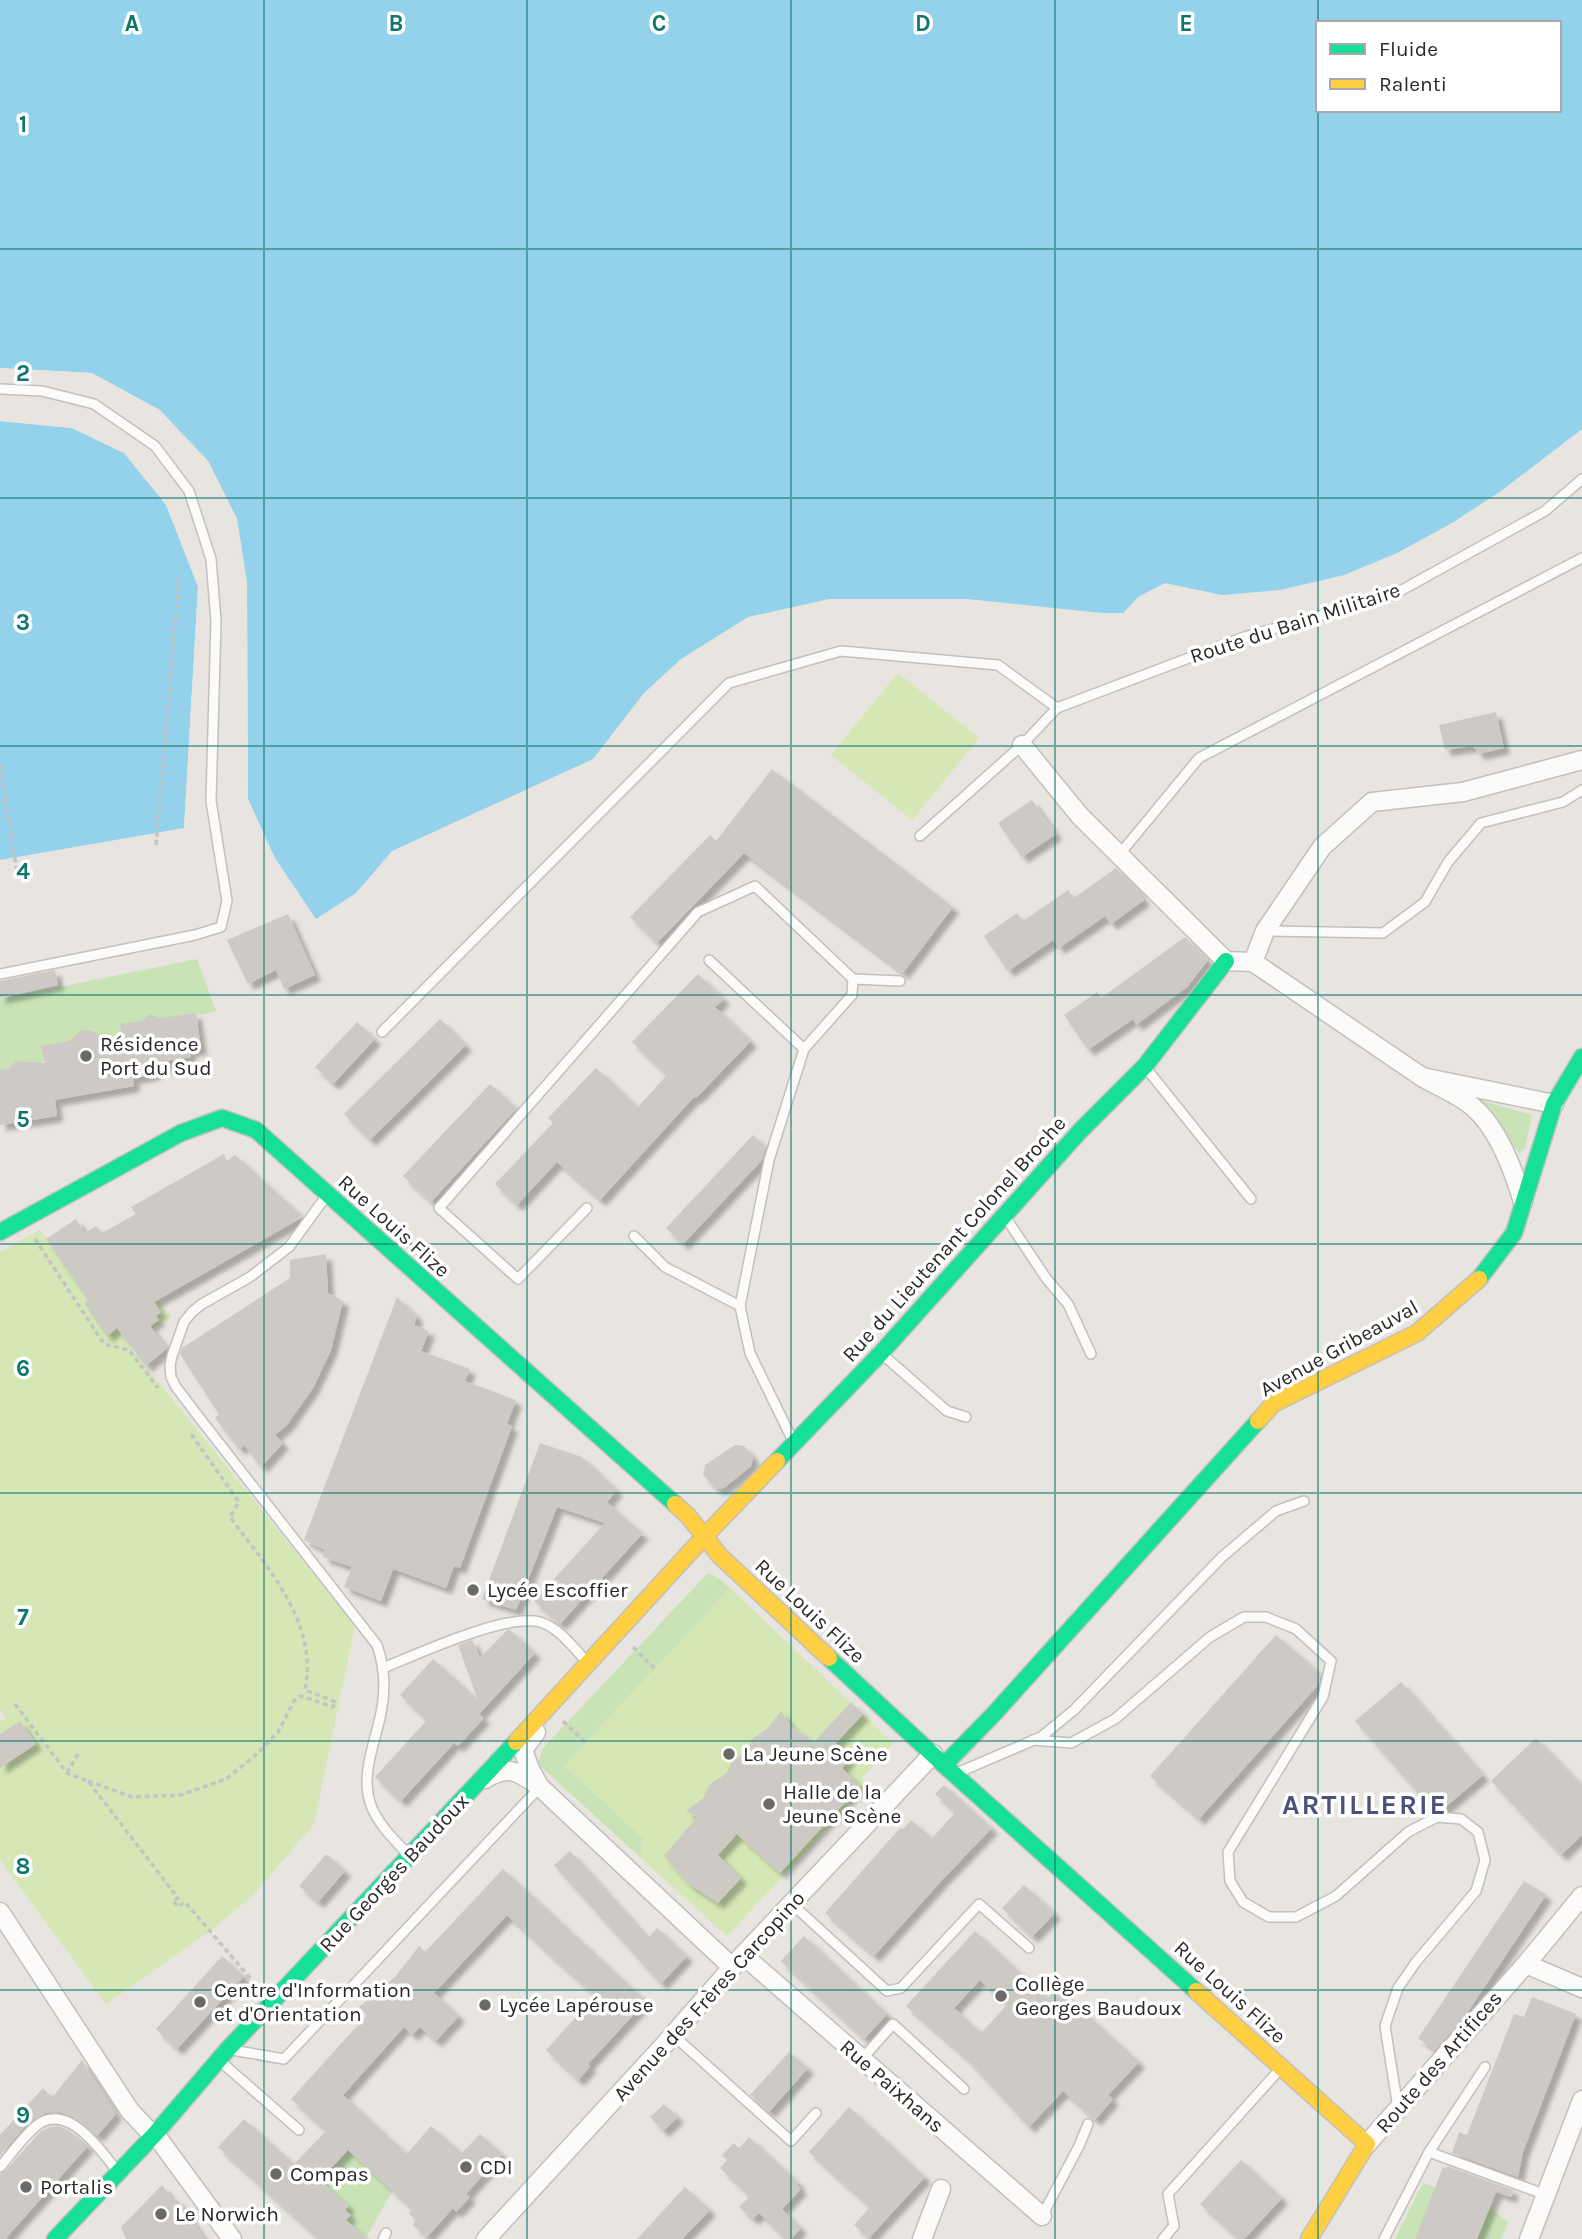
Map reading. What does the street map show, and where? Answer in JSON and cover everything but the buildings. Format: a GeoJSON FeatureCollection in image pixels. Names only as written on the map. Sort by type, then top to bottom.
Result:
{"type":"FeatureCollection","features":[{"type":"Feature","properties":{"kind":"street"},"geometry":{"type":"LineString","coordinates":[[1022,745],[1080,816],[1226,961],[1253,962],[1422,1077],[1474,1107],[1512,1166],[1523,1203]]}},
{"type":"Feature","properties":{"kind":"street"},"geometry":{"type":"LineString","coordinates":[[1253,962],[1265,931],[1322,847],[1372,802],[1463,792],[1582,760]]}},
{"type":"Feature","properties":{"kind":"street","name":"Rue du Lieutenant Colonel Broche"},"geometry":{"type":"LineString","coordinates":[[704,1538],[881,1353],[1082,1130],[1145,1066],[1226,961]]}},
{"type":"Feature","properties":{"kind":"street","name":"Avenue Gribeauval"},"geometry":{"type":"LineString","coordinates":[[944,1764],[992,1716],[1273,1404],[1417,1333],[1476,1283],[1514,1233],[1554,1104],[1582,1057]]}},
{"type":"Feature","properties":{"kind":"street"},"geometry":{"type":"LineString","coordinates":[[1422,1077],[1554,1104]]}},
{"type":"Feature","properties":{"kind":"street","name":"Rue Louis Flize"},"geometry":{"type":"LineString","coordinates":[[22,1220],[181,1133],[222,1118],[256,1130],[688,1516],[720,1556],[944,1764],[1367,2144]]}},
{"type":"Feature","properties":{"kind":"street"},"geometry":{"type":"LineString","coordinates":[[0,1232],[22,1220]]}},
{"type":"Feature","properties":{"kind":"street","name":"Rue Georges Baudoux"},"geometry":{"type":"LineString","coordinates":[[55,2239],[704,1538]]}},
{"type":"Feature","properties":{"kind":"street"},"geometry":{"type":"LineString","coordinates":[[540,1787],[523,1750],[535,1732],[702,1554],[720,1556]]}},
{"type":"Feature","properties":{"kind":"street","name":"Avenue des Frères Carcopino"},"geometry":{"type":"LineString","coordinates":[[486,2239],[792,1904],[944,1764]]}},
{"type":"Feature","properties":{"kind":"street","name":"Rue Paixhans"},"geometry":{"type":"LineString","coordinates":[[478,1783],[496,1772],[510,1769],[540,1787],[738,1961],[862,2059],[1042,2217]]}},
{"type":"Feature","properties":{"kind":"street","name":"Route des Artifices"},"geometry":{"type":"LineString","coordinates":[[1309,2239],[1367,2144],[1526,1964],[1582,1896]]}},
{"type":"Feature","properties":{"kind":"street"},"geometry":{"type":"LineString","coordinates":[[0,1912],[130,2111],[155,2134],[232,2239]]}},
{"type":"Feature","properties":{"kind":"street"},"geometry":{"type":"LineString","coordinates":[[1526,1964],[1582,1988]]}},
{"type":"Feature","properties":{"kind":"street"},"geometry":{"type":"LineString","coordinates":[[1529,2239],[1582,2100]]}},
{"type":"Feature","properties":{"kind":"street"},"geometry":{"type":"LineString","coordinates":[[922,2239],[941,2189]]}},
{"type":"Feature","properties":{"kind":"lane"},"geometry":{"type":"LineString","coordinates":[[0,389],[42,391],[94,404],[155,446],[189,491],[211,559],[216,621],[211,801],[227,901],[221,927],[195,935],[0,974]]}},
{"type":"Feature","properties":{"kind":"lane","name":"Route du Bain Militaire"},"geometry":{"type":"LineString","coordinates":[[920,836],[1022,745],[1057,708],[1244,637],[1391,596],[1545,512],[1582,479]]}},
{"type":"Feature","properties":{"kind":"lane"},"geometry":{"type":"LineString","coordinates":[[1119,855],[1199,758],[1582,558]]}},
{"type":"Feature","properties":{"kind":"lane"},"geometry":{"type":"LineString","coordinates":[[382,1032],[729,683],[841,651],[998,665],[1057,708]]}},
{"type":"Feature","properties":{"kind":"lane"},"geometry":{"type":"LineString","coordinates":[[1265,931],[1383,933],[1425,902],[1448,862],[1481,823],[1563,802],[1582,790]]}},
{"type":"Feature","properties":{"kind":"lane"},"geometry":{"type":"LineString","coordinates":[[587,1208],[518,1279],[439,1208],[698,912],[755,886],[853,979],[900,981]]}},
{"type":"Feature","properties":{"kind":"lane"},"geometry":{"type":"LineString","coordinates":[[709,960],[804,1049]]}},
{"type":"Feature","properties":{"kind":"lane"},"geometry":{"type":"LineString","coordinates":[[793,1443],[750,1353],[740,1306],[769,1160],[804,1049],[852,995],[853,979]]}},
{"type":"Feature","properties":{"kind":"lane"},"geometry":{"type":"LineString","coordinates":[[1145,1066],[1251,1199]]}},
{"type":"Feature","properties":{"kind":"lane"},"geometry":{"type":"LineString","coordinates":[[327,1194],[289,1247],[250,1277],[192,1312],[184,1322],[172,1356],[171,1377],[222,1448],[377,1644],[383,1668],[384,1695],[366,1774],[368,1789],[372,1807],[388,1834],[409,1855]]}},
{"type":"Feature","properties":{"kind":"lane"},"geometry":{"type":"LineString","coordinates":[[1005,1217],[1046,1278],[1068,1304],[1091,1354]]}},
{"type":"Feature","properties":{"kind":"lane"},"geometry":{"type":"LineString","coordinates":[[634,1236],[665,1267],[740,1306]]}},
{"type":"Feature","properties":{"kind":"lane"},"geometry":{"type":"LineString","coordinates":[[881,1353],[947,1411],[966,1417]]}},
{"type":"Feature","properties":{"kind":"lane"},"geometry":{"type":"LineString","coordinates":[[944,1764],[1041,1737],[1074,1710],[1222,1557],[1276,1511],[1304,1501]]}},
{"type":"Feature","properties":{"kind":"lane"},"geometry":{"type":"LineString","coordinates":[[1033,1740],[1071,1743],[1115,1718],[1210,1637],[1244,1617],[1266,1617],[1296,1629],[1331,1661],[1323,1697],[1228,1853],[1230,1881],[1243,1902],[1269,1917],[1296,1917],[1336,1896],[1408,1832],[1437,1817],[1461,1819],[1478,1832],[1485,1860],[1476,1891],[1416,1962],[1398,1988],[1385,2026],[1398,2108]]}},
{"type":"Feature","properties":{"kind":"lane"},"geometry":{"type":"LineString","coordinates":[[383,1668],[474,1633],[529,1620],[543,1623],[554,1630],[588,1663]]}},
{"type":"Feature","properties":{"kind":"lane"},"geometry":{"type":"LineString","coordinates":[[223,2055],[284,2059],[540,1787]]}},
{"type":"Feature","properties":{"kind":"lane"},"geometry":{"type":"LineString","coordinates":[[792,1904],[887,1991],[901,1988],[979,1904],[1029,1948]]}},
{"type":"Feature","properties":{"kind":"lane"},"geometry":{"type":"LineString","coordinates":[[862,2059],[893,2024],[964,2090]]}},
{"type":"Feature","properties":{"kind":"lane"},"geometry":{"type":"LineString","coordinates":[[673,2035],[791,2141],[816,2113]]}},
{"type":"Feature","properties":{"kind":"lane"},"geometry":{"type":"LineString","coordinates":[[223,2055],[299,2130]]}},
{"type":"Feature","properties":{"kind":"lane"},"geometry":{"type":"LineString","coordinates":[[1163,2239],[1174,2226],[1168,2194],[1283,2067]]}},
{"type":"Feature","properties":{"kind":"lane"},"geometry":{"type":"LineString","coordinates":[[1384,2239],[1429,2152],[1485,2067]]}},
{"type":"Feature","properties":{"kind":"lane"},"geometry":{"type":"LineString","coordinates":[[0,2167],[36,2126],[47,2119],[60,2118],[74,2125],[96,2144],[118,2172]]}},
{"type":"Feature","properties":{"kind":"lane"},"geometry":{"type":"LineString","coordinates":[[1042,2217],[1088,2124]]}},
{"type":"Feature","properties":{"kind":"lane"},"geometry":{"type":"LineString","coordinates":[[1429,2152],[1546,2195]]}},
{"type":"Feature","properties":{"kind":"path"},"geometry":{"type":"LineString","coordinates":[[156,845],[179,578]]}},
{"type":"Feature","properties":{"kind":"path"},"geometry":{"type":"LineString","coordinates":[[0,765],[18,872]]}},
{"type":"Feature","properties":{"kind":"path"},"geometry":{"type":"LineString","coordinates":[[22,1220],[103,1344],[129,1350],[161,1392]]}},
{"type":"Feature","properties":{"kind":"path"},"geometry":{"type":"LineString","coordinates":[[16,1704],[66,1773],[132,1797],[181,1795],[226,1779],[257,1754],[278,1732],[294,1701],[301,1696],[333,1707],[336,1702],[305,1690],[308,1675],[305,1643],[294,1613],[282,1587],[230,1517],[239,1502],[184,1425]]}},
{"type":"Feature","properties":{"kind":"path"},"geometry":{"type":"LineString","coordinates":[[624,1638],[655,1669]]}},
{"type":"Feature","properties":{"kind":"path"},"geometry":{"type":"LineString","coordinates":[[554,1712],[586,1743]]}},
{"type":"Feature","properties":{"kind":"path"},"geometry":{"type":"LineString","coordinates":[[66,1773],[78,1754]]}},
{"type":"Feature","properties":{"kind":"path"},"geometry":{"type":"LineString","coordinates":[[88,1781],[178,1898],[173,1901],[178,1907],[185,1902],[272,2003]]}},
{"type":"Feature","properties":{"kind":"green space"},"geometry":{"type":"Polygon","coordinates":[[[898,673],[979,738],[912,820],[831,755],[898,673]]]}},
{"type":"Feature","properties":{"kind":"green space"},"geometry":{"type":"Polygon","coordinates":[[[197,959],[216,1011],[196,1016],[195,1013],[0,1076],[0,999],[197,959]]]}},
{"type":"Feature","properties":{"kind":"green space"},"geometry":{"type":"Polygon","coordinates":[[[1462,1095],[1532,1115],[1525,1149],[1519,1153],[1496,1123],[1462,1095]]]}},
{"type":"Feature","properties":{"kind":"green space"},"geometry":{"type":"Polygon","coordinates":[[[40,1230],[78,1284],[124,1251],[171,1317],[129,1346],[355,1625],[314,1824],[252,1896],[210,1931],[106,2004],[0,1860],[0,1722],[6,1718],[0,1710],[0,1252],[40,1230]]]}},
{"type":"Feature","properties":{"kind":"green space"},"geometry":{"type":"Polygon","coordinates":[[[708,1573],[730,1588],[564,1766],[643,1838],[641,1858],[538,1764],[543,1748],[708,1573]]]}},
{"type":"Feature","properties":{"kind":"green space","name":"La Jeune Scène"},"geometry":{"type":"Polygon","coordinates":[[[730,1588],[893,1743],[861,1779],[867,1786],[727,1936],[641,1858],[643,1838],[564,1766],[730,1588]]]}},
{"type":"Feature","properties":{"kind":"green space"},"geometry":{"type":"Polygon","coordinates":[[[348,2150],[392,2191],[366,2238],[346,2220],[351,2215],[345,2210],[349,2205],[341,2199],[337,2202],[316,2183],[348,2150]]]}},
{"type":"Feature","properties":{"kind":"green space"},"geometry":{"type":"Polygon","coordinates":[[[1423,2183],[1490,2207],[1508,2223],[1501,2239],[1395,2239],[1423,2183]]]}},
{"type":"Feature","properties":{"kind":"water"},"geometry":{"type":"Polygon","coordinates":[[[0,0],[1582,0],[1582,429],[1501,491],[1452,523],[1397,553],[1344,575],[1280,590],[1222,595],[1165,583],[1138,597],[1123,613],[967,599],[829,599],[748,617],[681,659],[644,693],[593,759],[392,851],[356,893],[316,919],[275,858],[248,799],[247,583],[237,519],[208,461],[159,410],[92,373],[0,368],[0,0]]]}},
{"type":"Feature","properties":{"kind":"water"},"geometry":{"type":"Polygon","coordinates":[[[0,421],[72,428],[124,453],[166,504],[198,586],[184,828],[0,860],[0,421]]]}},
{"type":"Feature","properties":{"kind":"pier"},"geometry":{"type":"Polygon","coordinates":[[[0,368],[92,373],[160,410],[208,461],[237,519],[247,583],[248,799],[256,817],[252,817],[244,799],[243,583],[234,520],[205,463],[157,412],[91,376],[0,372],[0,368]]]}},
{"type":"Feature","properties":{"kind":"pier"},"geometry":{"type":"Polygon","coordinates":[[[0,418],[73,425],[126,450],[169,503],[202,586],[187,828],[184,828],[198,587],[166,505],[124,453],[72,428],[0,421],[0,418]]]}},
{"type":"Feature","properties":{"kind":"traffic: fast"},"geometry":{"type":"LineString","coordinates":[[777,1461],[881,1353],[1081,1130],[1145,1066],[1226,961]]}},
{"type":"Feature","properties":{"kind":"traffic: fast"},"geometry":{"type":"LineString","coordinates":[[1479,1279],[1514,1233],[1554,1104],[1582,1057]]}},
{"type":"Feature","properties":{"kind":"traffic: fast"},"geometry":{"type":"LineString","coordinates":[[0,1232],[181,1133],[222,1118],[256,1130],[675,1504]]}},
{"type":"Feature","properties":{"kind":"traffic: fast"},"geometry":{"type":"LineString","coordinates":[[944,1765],[992,1716],[1258,1421]]}},
{"type":"Feature","properties":{"kind":"traffic: fast"},"geometry":{"type":"LineString","coordinates":[[829,1658],[1196,1991]]}},
{"type":"Feature","properties":{"kind":"traffic: fast"},"geometry":{"type":"LineString","coordinates":[[55,2239],[155,2134],[228,2049],[516,1742]]}},
{"type":"Feature","properties":{"kind":"traffic: slow"},"geometry":{"type":"LineString","coordinates":[[1258,1421],[1273,1404],[1417,1333],[1479,1279]]}},
{"type":"Feature","properties":{"kind":"traffic: slow"},"geometry":{"type":"LineString","coordinates":[[516,1742],[777,1461]]}},
{"type":"Feature","properties":{"kind":"traffic: slow"},"geometry":{"type":"LineString","coordinates":[[675,1504],[720,1556],[829,1658]]}},
{"type":"Feature","properties":{"kind":"traffic: slow"},"geometry":{"type":"LineString","coordinates":[[1196,1991],[1367,2144],[1309,2239]]}},
{"type":"Feature","properties":{"kind":"place","name":"Résidence Port du Sud"},"geometry":{"type":"Point","coordinates":[86,1056]}},
{"type":"Feature","properties":{"kind":"place","name":"Lycée Escoffier"},"geometry":{"type":"Point","coordinates":[473,1590]}},
{"type":"Feature","properties":{"kind":"place","name":"La Jeune Scène"},"geometry":{"type":"Point","coordinates":[729,1754]}},
{"type":"Feature","properties":{"kind":"place","name":"Halle de la Jeune Scène"},"geometry":{"type":"Point","coordinates":[769,1804]}},
{"type":"Feature","properties":{"kind":"place","name":"Collège Georges Baudoux"},"geometry":{"type":"Point","coordinates":[1001,1996]}},
{"type":"Feature","properties":{"kind":"place","name":"Centre d'Information et d'Orientation"},"geometry":{"type":"Point","coordinates":[200,2002]}},
{"type":"Feature","properties":{"kind":"place","name":"Lycée Lapérouse"},"geometry":{"type":"Point","coordinates":[485,2005]}},
{"type":"Feature","properties":{"kind":"place","name":"CDI"},"geometry":{"type":"Point","coordinates":[466,2167]}},
{"type":"Feature","properties":{"kind":"place","name":"Compas"},"geometry":{"type":"Point","coordinates":[276,2174]}},
{"type":"Feature","properties":{"kind":"place","name":"Portalis"},"geometry":{"type":"Point","coordinates":[26,2187]}},
{"type":"Feature","properties":{"kind":"place","name":"Le Norwich"},"geometry":{"type":"Point","coordinates":[161,2214]}},
{"type":"Feature","properties":{"kind":"district","name":"ARTILLERIE"},"geometry":{"type":"Point","coordinates":[1365,1804]}}]}
